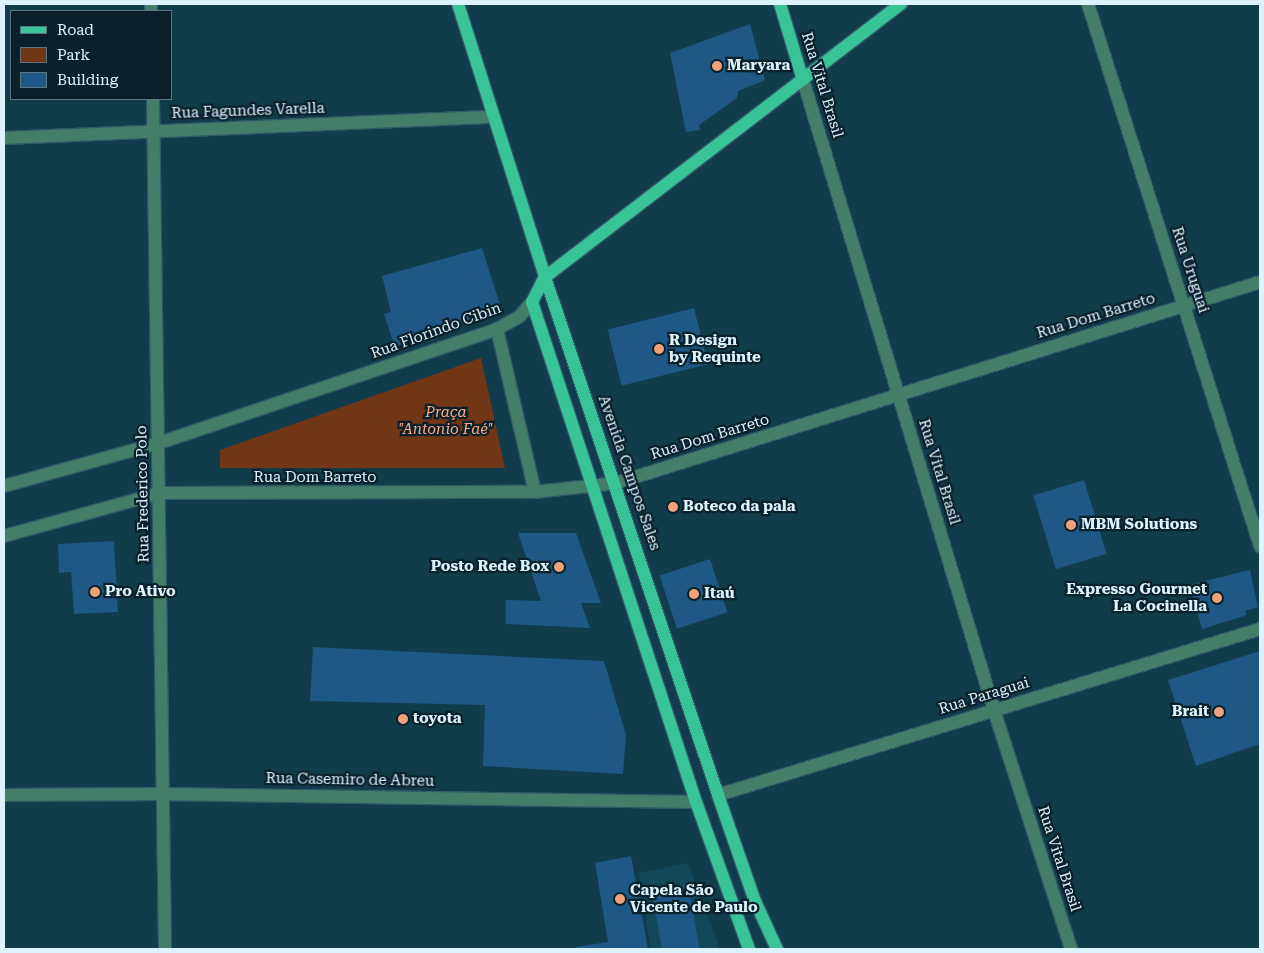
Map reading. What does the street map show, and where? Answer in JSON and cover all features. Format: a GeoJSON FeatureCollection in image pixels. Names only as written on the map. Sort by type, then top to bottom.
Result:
{"type":"FeatureCollection","features":[{"type":"Feature","properties":{"kind":"main road","name":"Avenida Campos Sales"},"geometry":{"type":"LineString","coordinates":[[458,4],[545,277],[616,483],[718,795],[755,901],[776,949]]}},
{"type":"Feature","properties":{"kind":"main road","name":"Rua Vital Brasil"},"geometry":{"type":"LineString","coordinates":[[780,4],[803,80]]}},
{"type":"Feature","properties":{"kind":"main road","name":"Rua Florindo Cibin"},"geometry":{"type":"LineString","coordinates":[[532,302],[545,277],[901,4]]}},
{"type":"Feature","properties":{"kind":"main road"},"geometry":{"type":"LineString","coordinates":[[532,302],[591,488],[696,802],[749,949]]}},
{"type":"Feature","properties":{"kind":"street","name":"Rua Uruguai"},"geometry":{"type":"LineString","coordinates":[[1088,4],[1260,546]]}},
{"type":"Feature","properties":{"kind":"street","name":"Rua Vital Brasil"},"geometry":{"type":"LineString","coordinates":[[803,80],[994,710],[1071,949]]}},
{"type":"Feature","properties":{"kind":"street","name":"Rua Frederico Polo"},"geometry":{"type":"LineString","coordinates":[[153,100],[160,493],[161,794],[165,949]]}},
{"type":"Feature","properties":{"kind":"street","name":"Rua Fagundes Varella"},"geometry":{"type":"LineString","coordinates":[[4,138],[493,117]]}},
{"type":"Feature","properties":{"kind":"street","name":"Rua Dom Barreto"},"geometry":{"type":"LineString","coordinates":[[4,536],[160,493],[535,492],[591,488],[616,483],[1260,282]]}},
{"type":"Feature","properties":{"kind":"street","name":"Rua Florindo Cibin"},"geometry":{"type":"LineString","coordinates":[[4,486],[159,443],[497,329],[520,316],[532,302]]}},
{"type":"Feature","properties":{"kind":"street"},"geometry":{"type":"LineString","coordinates":[[497,329],[535,492]]}},
{"type":"Feature","properties":{"kind":"street","name":"Rua Paraguai"},"geometry":{"type":"LineString","coordinates":[[718,795],[1260,629]]}},
{"type":"Feature","properties":{"kind":"street","name":"Rua Casemiro de Abreu"},"geometry":{"type":"LineString","coordinates":[[4,795],[161,794],[696,802]]}},
{"type":"Feature","properties":{"kind":"shaded area"},"geometry":{"type":"Polygon","coordinates":[[[688,863],[720,949],[651,949],[639,873],[688,863]]]}},
{"type":"Feature","properties":{"kind":"green space","name":"Praça \"Antonio Faé\""},"geometry":{"type":"Polygon","coordinates":[[[481,358],[505,468],[220,468],[220,450],[481,358]]]}},
{"type":"Feature","properties":{"kind":"building","name":"Maryara"},"geometry":{"type":"Polygon","coordinates":[[[750,24],[765,80],[738,91],[737,98],[699,125],[700,130],[686,132],[670,53],[750,24]]]}},
{"type":"Feature","properties":{"kind":"building"},"geometry":{"type":"Polygon","coordinates":[[[482,248],[501,308],[395,347],[384,314],[391,312],[382,276],[482,248]]]}},
{"type":"Feature","properties":{"kind":"building","name":"R Design by Requinte"},"geometry":{"type":"Polygon","coordinates":[[[694,308],[708,364],[622,386],[608,330],[694,308]]]}},
{"type":"Feature","properties":{"kind":"building","name":"MBM Solutions"},"geometry":{"type":"Polygon","coordinates":[[[1084,480],[1107,554],[1056,569],[1033,495],[1084,480]]]}},
{"type":"Feature","properties":{"kind":"building","name":"Posto Rede Box"},"geometry":{"type":"Polygon","coordinates":[[[518,533],[576,533],[601,603],[581,603],[590,628],[506,624],[506,600],[541,601],[518,533]]]}},
{"type":"Feature","properties":{"kind":"building","name":"Pro Ativo"},"geometry":{"type":"Polygon","coordinates":[[[114,541],[118,612],[74,614],[71,572],[59,573],[58,544],[114,541]]]}},
{"type":"Feature","properties":{"kind":"building","name":"Itaú"},"geometry":{"type":"Polygon","coordinates":[[[710,559],[727,612],[677,629],[660,575],[710,559]]]}},
{"type":"Feature","properties":{"kind":"building","name":"Expresso Gourmet La Cocinella"},"geometry":{"type":"Polygon","coordinates":[[[1250,570],[1258,607],[1245,611],[1247,615],[1202,629],[1189,585],[1250,570]]]}},
{"type":"Feature","properties":{"kind":"building"},"geometry":{"type":"Polygon","coordinates":[[[313,647],[604,661],[626,735],[623,774],[483,766],[485,705],[310,701],[313,647]]]}},
{"type":"Feature","properties":{"kind":"building","name":"Brait"},"geometry":{"type":"Polygon","coordinates":[[[1260,651],[1260,744],[1196,766],[1168,680],[1260,651]]]}},
{"type":"Feature","properties":{"kind":"building","name":"Capela São Vicente de Paulo"},"geometry":{"type":"Polygon","coordinates":[[[631,856],[648,949],[577,949],[576,947],[608,942],[595,863],[631,856]]]}},
{"type":"Feature","properties":{"kind":"building"},"geometry":{"type":"Polygon","coordinates":[[[688,884],[699,949],[662,949],[652,890],[688,884]]]}},
{"type":"Feature","properties":{"kind":"place","name":"Maryara"},"geometry":{"type":"Point","coordinates":[717,66]}},
{"type":"Feature","properties":{"kind":"place","name":"R Design by Requinte"},"geometry":{"type":"Point","coordinates":[659,349]}},
{"type":"Feature","properties":{"kind":"place","name":"Boteco da pala"},"geometry":{"type":"Point","coordinates":[673,507]}},
{"type":"Feature","properties":{"kind":"place","name":"MBM Solutions"},"geometry":{"type":"Point","coordinates":[1071,525]}},
{"type":"Feature","properties":{"kind":"place","name":"Posto Rede Box"},"geometry":{"type":"Point","coordinates":[559,567]}},
{"type":"Feature","properties":{"kind":"place","name":"Pro Ativo"},"geometry":{"type":"Point","coordinates":[95,592]}},
{"type":"Feature","properties":{"kind":"place","name":"Itaú"},"geometry":{"type":"Point","coordinates":[694,594]}},
{"type":"Feature","properties":{"kind":"place","name":"Expresso Gourmet La Cocinella"},"geometry":{"type":"Point","coordinates":[1217,598]}},
{"type":"Feature","properties":{"kind":"place","name":"Brait"},"geometry":{"type":"Point","coordinates":[1219,712]}},
{"type":"Feature","properties":{"kind":"place","name":"toyota"},"geometry":{"type":"Point","coordinates":[403,719]}},
{"type":"Feature","properties":{"kind":"place","name":"Capela São Vicente de Paulo"},"geometry":{"type":"Point","coordinates":[620,899]}}]}
